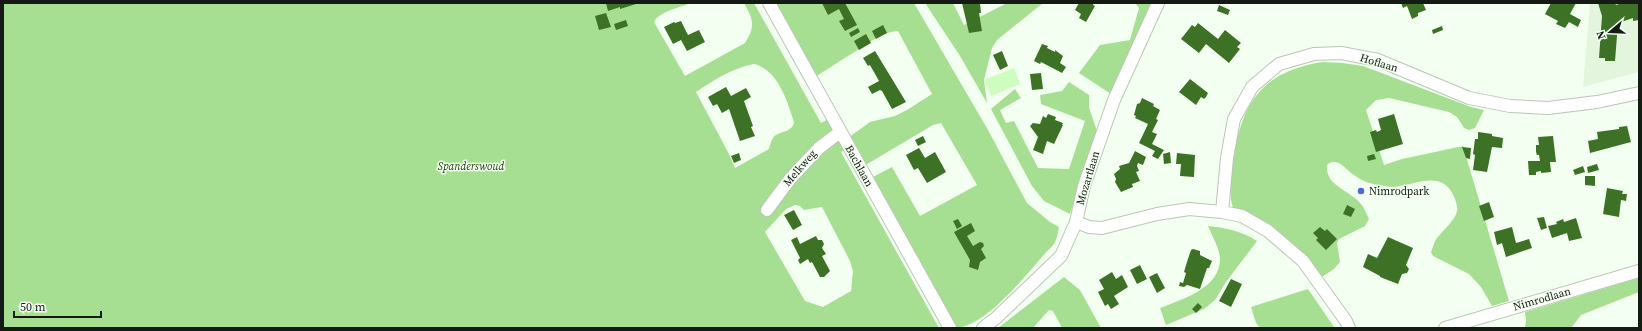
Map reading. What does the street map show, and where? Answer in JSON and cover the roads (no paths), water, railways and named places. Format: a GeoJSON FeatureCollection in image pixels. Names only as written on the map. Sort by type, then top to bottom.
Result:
{"type":"FeatureCollection","features":[{"type":"Feature","properties":{"kind":"street","name":"Bachlaan"},"geometry":{"type":"LineString","coordinates":[[769,3],[950,328]]}},
{"type":"Feature","properties":{"kind":"street","name":"Mozartlaan"},"geometry":{"type":"LineString","coordinates":[[983,328],[996,318],[1061,256],[1076,222],[1084,186],[1114,100],[1158,3]]}},
{"type":"Feature","properties":{"kind":"street","name":"Hoflaan"},"geometry":{"type":"LineString","coordinates":[[1222,212],[1227,158],[1234,119],[1252,87],[1279,64],[1314,54],[1341,53],[1378,60],[1469,98],[1510,106],[1548,108],[1597,102],[1639,93]]}},
{"type":"Feature","properties":{"kind":"street","name":"Melkweg"},"geometry":{"type":"LineString","coordinates":[[767,210],[790,178],[818,148],[840,132]]}},
{"type":"Feature","properties":{"kind":"street"},"geometry":{"type":"LineString","coordinates":[[1076,222],[1089,227],[1102,228],[1157,214],[1189,210],[1222,212],[1242,216],[1268,231],[1303,261],[1346,321],[1349,328]]}},
{"type":"Feature","properties":{"kind":"street","name":"Nimrodlaan"},"geometry":{"type":"LineString","coordinates":[[1445,328],[1639,270]]}},
{"type":"Feature","properties":{"kind":"place","name":"Nimrodpark"},"geometry":{"type":"Point","coordinates":[1361,191]}},
{"type":"Feature","properties":{"kind":"park label","name":"Spanderswoud"},"geometry":{"type":"Point","coordinates":[471,166]}}]}
